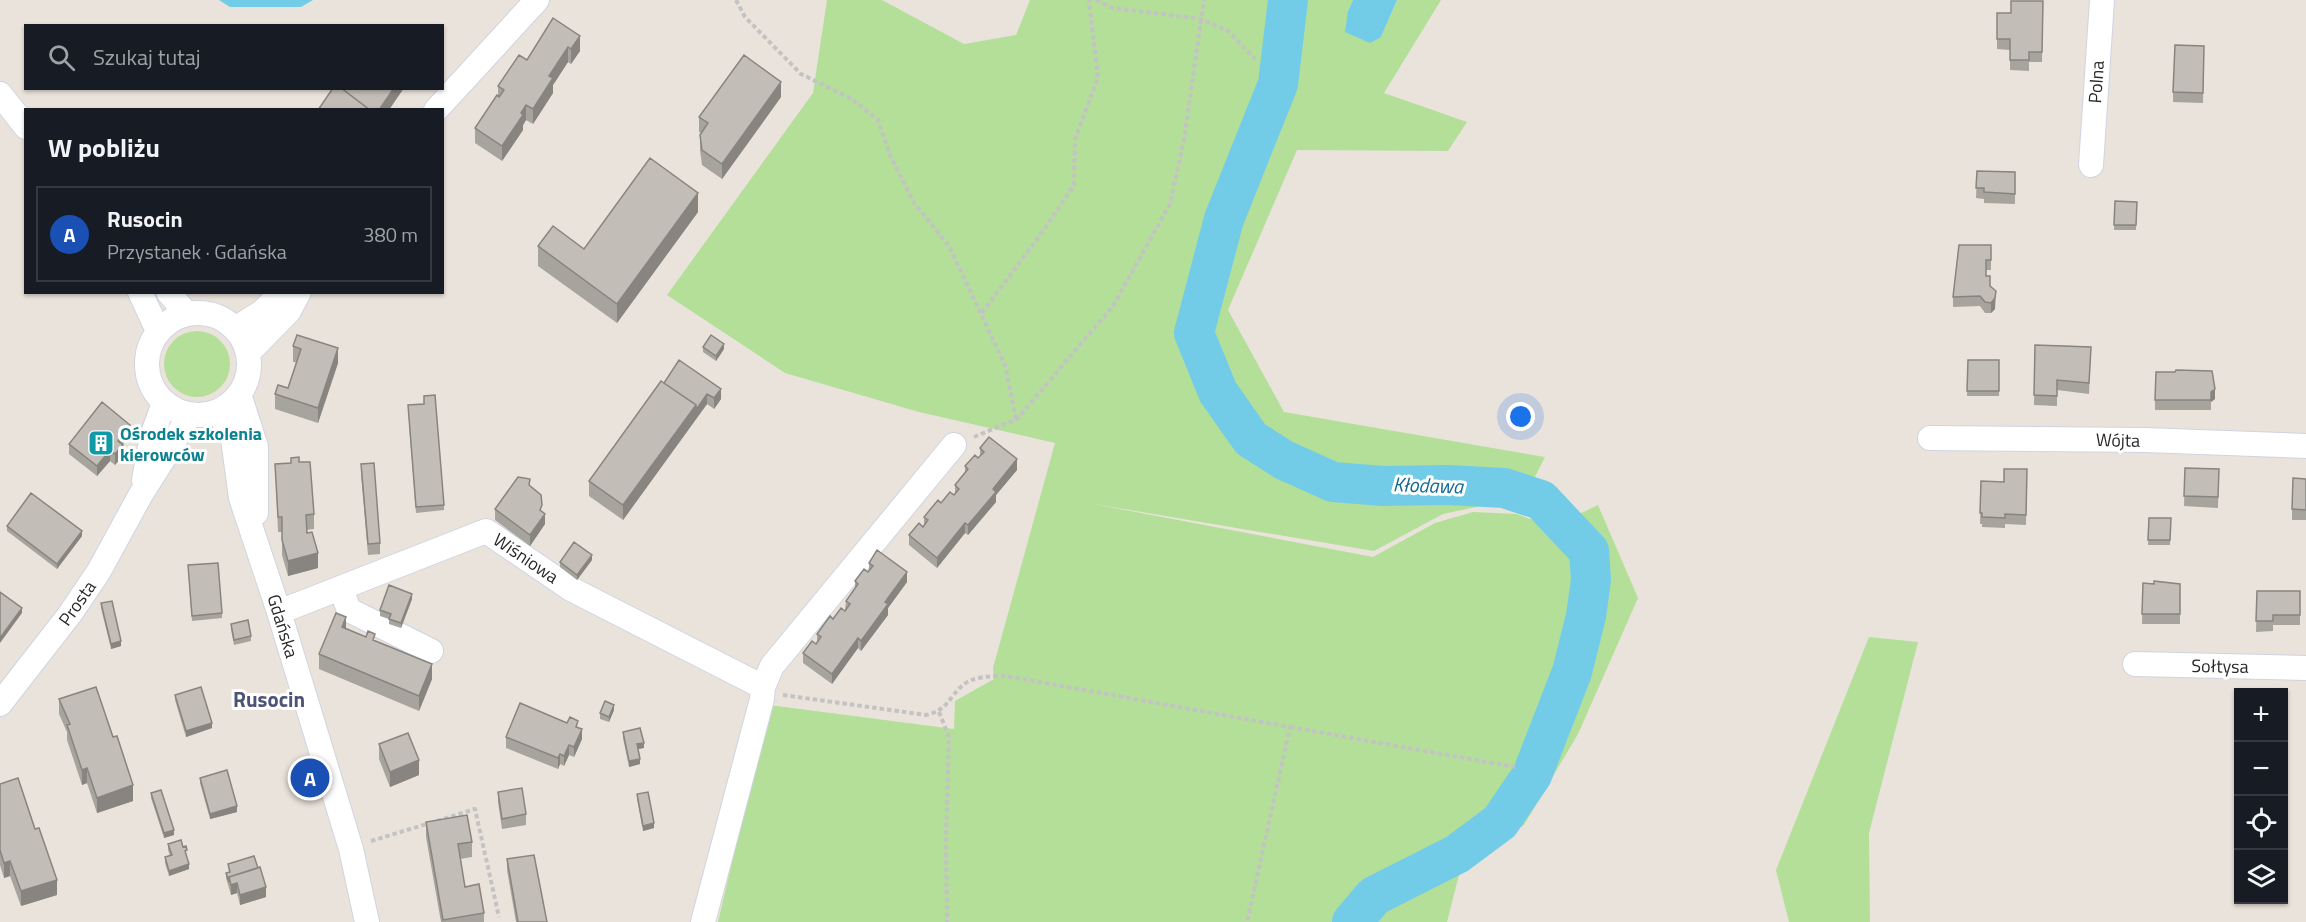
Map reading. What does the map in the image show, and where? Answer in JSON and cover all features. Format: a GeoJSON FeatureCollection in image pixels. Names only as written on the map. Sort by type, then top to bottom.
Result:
{"type":"FeatureCollection","features":[{"type":"Feature","properties":{"kind":"street"},"geometry":{"type":"LineString","coordinates":[[437,108],[537,0]]}},
{"type":"Feature","properties":{"kind":"street","name":"Polna"},"geometry":{"type":"LineString","coordinates":[[2091,165],[2102,0]]}},
{"type":"Feature","properties":{"kind":"street"},"geometry":{"type":"LineString","coordinates":[[0,94],[24,124]]}},
{"type":"Feature","properties":{"kind":"street"},"geometry":{"type":"LineString","coordinates":[[141,294],[158,331]]}},
{"type":"Feature","properties":{"kind":"street"},"geometry":{"type":"LineString","coordinates":[[170,294],[187,314]]}},
{"type":"Feature","properties":{"kind":"street"},"geometry":{"type":"LineString","coordinates":[[235,329],[262,312],[280,294]]}},
{"type":"Feature","properties":{"kind":"street"},"geometry":{"type":"LineString","coordinates":[[248,353],[290,311],[298,294]]}},
{"type":"Feature","properties":{"kind":"street"},"geometry":{"type":"LineString","coordinates":[[187,314],[213,315],[235,329],[248,353],[249,367],[246,381],[239,394],[230,404],[209,414],[189,415],[164,404],[152,388],[146,369],[148,349],[158,331],[171,320],[187,314]]}},
{"type":"Feature","properties":{"kind":"street","name":"Gdańska"},"geometry":{"type":"LineString","coordinates":[[239,394],[256,447],[256,539]]}},
{"type":"Feature","properties":{"kind":"street","name":"Prosta"},"geometry":{"type":"LineString","coordinates":[[141,494],[152,436],[164,404]]}},
{"type":"Feature","properties":{"kind":"street","name":"Gdańska"},"geometry":{"type":"LineString","coordinates":[[218,411],[233,439],[242,498],[351,849],[368,922]]}},
{"type":"Feature","properties":{"kind":"street","name":"Prosta"},"geometry":{"type":"LineString","coordinates":[[0,704],[70,614],[99,571],[141,494],[189,415]]}},
{"type":"Feature","properties":{"kind":"street","name":"Wójta"},"geometry":{"type":"LineString","coordinates":[[1930,438],[2145,440],[2306,446]]}},
{"type":"Feature","properties":{"kind":"street"},"geometry":{"type":"LineString","coordinates":[[703,922],[759,710],[763,687],[772,666],[954,445]]}},
{"type":"Feature","properties":{"kind":"street","name":"Wiśniowa"},"geometry":{"type":"LineString","coordinates":[[279,612],[486,531],[571,588],[763,687]]}},
{"type":"Feature","properties":{"kind":"street"},"geometry":{"type":"LineString","coordinates":[[341,589],[348,610],[430,651]]}},
{"type":"Feature","properties":{"kind":"street","name":"Sołtysa"},"geometry":{"type":"LineString","coordinates":[[2134,664],[2306,668]]}},
{"type":"Feature","properties":{"kind":"path"},"geometry":{"type":"LineString","coordinates":[[736,0],[745,17],[801,74],[852,99],[878,120],[890,155],[914,203],[948,246],[981,313],[1005,365],[1017,419]]}},
{"type":"Feature","properties":{"kind":"path"},"geometry":{"type":"LineString","coordinates":[[981,313],[1043,231],[1074,185],[1075,139],[1098,78],[1089,0]]}},
{"type":"Feature","properties":{"kind":"path"},"geometry":{"type":"LineString","coordinates":[[1096,0],[1113,8],[1201,19],[1228,31],[1255,59]]}},
{"type":"Feature","properties":{"kind":"path"},"geometry":{"type":"LineString","coordinates":[[954,445],[1017,419],[1113,306],[1170,204],[1184,139],[1204,0]]}},
{"type":"Feature","properties":{"kind":"path"},"geometry":{"type":"LineString","coordinates":[[763,687],[774,694],[926,715],[939,712],[965,683],[990,676],[1006,676],[1515,767]]}},
{"type":"Feature","properties":{"kind":"path"},"geometry":{"type":"LineString","coordinates":[[939,712],[948,736],[947,922]]}},
{"type":"Feature","properties":{"kind":"path"},"geometry":{"type":"LineString","coordinates":[[1247,922],[1290,727]]}},
{"type":"Feature","properties":{"kind":"path"},"geometry":{"type":"LineString","coordinates":[[351,849],[475,809],[499,917]]}},
{"type":"Feature","properties":{"kind":"green space"},"geometry":{"type":"Polygon","coordinates":[[[827,0],[882,0],[964,44],[1016,35],[1030,0],[1353,0],[1348,11],[1381,37],[1397,0],[1441,0],[1384,93],[1467,122],[1448,151],[1297,150],[1228,310],[1284,412],[1545,457],[1519,508],[1481,506],[1443,514],[1374,551],[1088,503],[1373,557],[1435,523],[1473,512],[1517,514],[1546,525],[1550,533],[1552,527],[1598,505],[1638,598],[1578,734],[1524,825],[1461,867],[1447,922],[718,922],[769,705],[954,729],[955,701],[994,679],[993,668],[1055,443],[919,412],[785,373],[667,295],[813,93],[827,0]]]}},
{"type":"Feature","properties":{"kind":"green space"},"geometry":{"type":"Polygon","coordinates":[[[191,331],[203,331],[215,336],[225,346],[230,364],[228,377],[215,392],[203,397],[191,397],[179,392],[169,382],[164,370],[164,358],[169,346],[179,336],[191,331]]]}},
{"type":"Feature","properties":{"kind":"green space"},"geometry":{"type":"Polygon","coordinates":[[[1869,637],[1918,642],[1869,833],[1870,922],[1789,922],[1776,870],[1869,637]]]}},
{"type":"Feature","properties":{"kind":"water"},"geometry":{"type":"Polygon","coordinates":[[[219,0],[313,0],[301,7],[230,7],[219,0]]]}},
{"type":"Feature","properties":{"kind":"water"},"geometry":{"type":"Polygon","coordinates":[[[1353,0],[1397,0],[1381,37],[1370,43],[1345,32],[1348,11],[1353,0]]]}},
{"type":"Feature","properties":{"kind":"building"},"geometry":{"type":"Polygon","coordinates":[[[2011,1],[2043,1],[2042,52],[2029,52],[2029,60],[2010,60],[2010,39],[1997,39],[1997,13],[2011,13],[2011,1]]]}},
{"type":"Feature","properties":{"kind":"building"},"geometry":{"type":"Polygon","coordinates":[[[553,18],[580,36],[571,49],[568,47],[549,76],[553,78],[533,109],[526,105],[521,113],[523,115],[502,146],[475,128],[497,95],[499,97],[504,90],[498,86],[519,55],[527,60],[553,18]]]}},
{"type":"Feature","properties":{"kind":"building"},"geometry":{"type":"Polygon","coordinates":[[[2175,45],[2204,46],[2203,93],[2173,92],[2175,45]]]}},
{"type":"Feature","properties":{"kind":"building"},"geometry":{"type":"Polygon","coordinates":[[[744,55],[781,82],[722,164],[702,150],[700,135],[708,123],[699,117],[744,55]]]}},
{"type":"Feature","properties":{"kind":"building"},"geometry":{"type":"Polygon","coordinates":[[[332,90],[344,90],[367,108],[319,108],[332,90]]]}},
{"type":"Feature","properties":{"kind":"building"},"geometry":{"type":"Polygon","coordinates":[[[344,90],[393,90],[380,108],[367,108],[344,90]]]}},
{"type":"Feature","properties":{"kind":"building"},"geometry":{"type":"Polygon","coordinates":[[[650,158],[698,193],[617,304],[538,246],[553,226],[584,249],[650,158]]]}},
{"type":"Feature","properties":{"kind":"building"},"geometry":{"type":"Polygon","coordinates":[[[1977,171],[2015,172],[2015,194],[1984,192],[1984,188],[1976,188],[1977,171]]]}},
{"type":"Feature","properties":{"kind":"building"},"geometry":{"type":"Polygon","coordinates":[[[2115,201],[2137,202],[2136,225],[2114,225],[2115,201]]]}},
{"type":"Feature","properties":{"kind":"building"},"geometry":{"type":"Polygon","coordinates":[[[1959,245],[1991,245],[1991,260],[1986,260],[1986,276],[1990,276],[1990,286],[1996,291],[1991,303],[1985,302],[1980,296],[1953,297],[1959,245]]]}},
{"type":"Feature","properties":{"kind":"building"},"geometry":{"type":"Polygon","coordinates":[[[297,335],[338,348],[318,408],[275,394],[278,385],[288,388],[301,349],[293,346],[297,335]]]}},
{"type":"Feature","properties":{"kind":"building"},"geometry":{"type":"Polygon","coordinates":[[[711,335],[724,344],[716,356],[703,347],[711,335]]]}},
{"type":"Feature","properties":{"kind":"building"},"geometry":{"type":"Polygon","coordinates":[[[2035,345],[2091,347],[2089,383],[2057,380],[2057,396],[2034,395],[2035,345]]]}},
{"type":"Feature","properties":{"kind":"building"},"geometry":{"type":"Polygon","coordinates":[[[679,360],[721,389],[714,398],[707,394],[696,410],[696,405],[664,383],[679,360]]]}},
{"type":"Feature","properties":{"kind":"building"},"geometry":{"type":"Polygon","coordinates":[[[1968,360],[1999,360],[1999,391],[1967,391],[1968,360]]]}},
{"type":"Feature","properties":{"kind":"building"},"geometry":{"type":"Polygon","coordinates":[[[2176,370],[2212,371],[2215,389],[2211,392],[2211,400],[2155,400],[2156,372],[2175,372],[2176,370]]]}},
{"type":"Feature","properties":{"kind":"building"},"geometry":{"type":"Polygon","coordinates":[[[661,381],[696,405],[623,505],[589,481],[661,381]]]}},
{"type":"Feature","properties":{"kind":"building"},"geometry":{"type":"Polygon","coordinates":[[[435,395],[444,505],[416,507],[408,405],[424,404],[424,396],[435,395]]]}},
{"type":"Feature","properties":{"kind":"building","name":"Ośrodek szkolenia kierowców"},"geometry":{"type":"Polygon","coordinates":[[[102,402],[130,425],[118,441],[123,445],[115,454],[110,450],[97,466],[69,444],[102,402]]]}},
{"type":"Feature","properties":{"kind":"building"},"geometry":{"type":"Polygon","coordinates":[[[989,437],[1017,459],[993,489],[996,492],[968,525],[965,523],[937,558],[909,535],[919,523],[923,527],[928,520],[924,517],[938,500],[941,503],[950,492],[954,495],[959,489],[955,485],[968,469],[965,466],[975,455],[978,458],[984,452],[980,448],[989,437]]]}},
{"type":"Feature","properties":{"kind":"building"},"geometry":{"type":"Polygon","coordinates":[[[299,457],[299,462],[310,462],[314,514],[306,515],[307,533],[312,532],[318,553],[288,561],[282,540],[282,517],[278,517],[275,464],[291,463],[291,458],[299,457]]]}},
{"type":"Feature","properties":{"kind":"building"},"geometry":{"type":"Polygon","coordinates":[[[374,463],[380,543],[368,544],[361,464],[374,463]]]}},
{"type":"Feature","properties":{"kind":"building"},"geometry":{"type":"Polygon","coordinates":[[[2185,468],[2219,469],[2218,497],[2184,496],[2185,468]]]}},
{"type":"Feature","properties":{"kind":"building"},"geometry":{"type":"Polygon","coordinates":[[[2004,469],[2027,469],[2026,515],[2005,514],[2005,518],[1982,517],[1980,513],[1981,481],[2004,482],[2004,469]]]}},
{"type":"Feature","properties":{"kind":"building"},"geometry":{"type":"Polygon","coordinates":[[[518,477],[530,479],[529,485],[541,495],[540,510],[545,514],[530,535],[495,509],[518,477]]]}},
{"type":"Feature","properties":{"kind":"building"},"geometry":{"type":"Polygon","coordinates":[[[2293,478],[2306,479],[2306,510],[2292,509],[2293,478]]]}},
{"type":"Feature","properties":{"kind":"building"},"geometry":{"type":"Polygon","coordinates":[[[31,493],[82,531],[57,564],[7,526],[31,493]]]}},
{"type":"Feature","properties":{"kind":"building"},"geometry":{"type":"Polygon","coordinates":[[[2149,518],[2171,518],[2170,540],[2148,540],[2149,518]]]}},
{"type":"Feature","properties":{"kind":"building"},"geometry":{"type":"Polygon","coordinates":[[[574,542],[592,555],[577,575],[560,562],[574,542]]]}},
{"type":"Feature","properties":{"kind":"building"},"geometry":{"type":"Polygon","coordinates":[[[877,550],[907,572],[885,602],[888,604],[861,641],[858,638],[832,674],[803,653],[812,641],[816,644],[821,637],[817,634],[830,616],[833,619],[841,608],[845,611],[850,604],[846,601],[858,584],[855,581],[864,569],[868,572],[873,566],[869,563],[877,550]]]}},
{"type":"Feature","properties":{"kind":"building"},"geometry":{"type":"Polygon","coordinates":[[[218,563],[222,613],[192,616],[188,565],[218,563]]]}},
{"type":"Feature","properties":{"kind":"building"},"geometry":{"type":"Polygon","coordinates":[[[2154,581],[2180,584],[2180,614],[2142,614],[2143,583],[2154,584],[2154,581]]]}},
{"type":"Feature","properties":{"kind":"building"},"geometry":{"type":"Polygon","coordinates":[[[389,585],[412,594],[401,623],[389,619],[391,614],[380,610],[389,585]]]}},
{"type":"Feature","properties":{"kind":"building"},"geometry":{"type":"Polygon","coordinates":[[[2257,591],[2300,591],[2300,615],[2273,615],[2273,621],[2256,621],[2257,591]]]}},
{"type":"Feature","properties":{"kind":"building"},"geometry":{"type":"Polygon","coordinates":[[[0,592],[22,608],[0,638],[0,592]]]}},
{"type":"Feature","properties":{"kind":"building"},"geometry":{"type":"Polygon","coordinates":[[[112,601],[121,641],[111,644],[101,603],[112,601]]]}},
{"type":"Feature","properties":{"kind":"building"},"geometry":{"type":"Polygon","coordinates":[[[336,613],[346,617],[342,627],[366,637],[368,631],[375,634],[373,640],[432,664],[419,696],[319,654],[336,613]]]}},
{"type":"Feature","properties":{"kind":"building"},"geometry":{"type":"Polygon","coordinates":[[[248,620],[251,636],[234,640],[231,624],[248,620]]]}},
{"type":"Feature","properties":{"kind":"building"},"geometry":{"type":"Polygon","coordinates":[[[96,687],[113,737],[117,736],[133,785],[97,798],[87,768],[82,770],[67,725],[70,724],[59,699],[96,687]]]}},
{"type":"Feature","properties":{"kind":"building"},"geometry":{"type":"Polygon","coordinates":[[[201,687],[212,723],[186,731],[175,695],[201,687]]]}},
{"type":"Feature","properties":{"kind":"building"},"geometry":{"type":"Polygon","coordinates":[[[605,701],[614,705],[609,717],[600,713],[605,701]]]}},
{"type":"Feature","properties":{"kind":"building"},"geometry":{"type":"Polygon","coordinates":[[[520,703],[567,723],[570,717],[578,721],[576,727],[582,729],[574,747],[569,745],[564,756],[560,754],[558,758],[506,737],[520,703]]]}},
{"type":"Feature","properties":{"kind":"building"},"geometry":{"type":"Polygon","coordinates":[[[640,728],[644,743],[637,744],[640,759],[629,761],[623,732],[640,728]]]}},
{"type":"Feature","properties":{"kind":"building"},"geometry":{"type":"Polygon","coordinates":[[[408,733],[419,760],[390,772],[379,744],[408,733]]]}},
{"type":"Feature","properties":{"kind":"building"},"geometry":{"type":"Polygon","coordinates":[[[227,770],[237,806],[210,814],[200,778],[227,770]]]}},
{"type":"Feature","properties":{"kind":"building"},"geometry":{"type":"Polygon","coordinates":[[[18,778],[35,829],[39,828],[57,880],[21,891],[10,861],[4,863],[0,850],[0,784],[18,778]]]}},
{"type":"Feature","properties":{"kind":"building"},"geometry":{"type":"Polygon","coordinates":[[[522,788],[526,814],[502,819],[498,792],[522,788]]]}},
{"type":"Feature","properties":{"kind":"building"},"geometry":{"type":"Polygon","coordinates":[[[161,790],[174,830],[164,833],[151,793],[161,790]]]}},
{"type":"Feature","properties":{"kind":"building"},"geometry":{"type":"Polygon","coordinates":[[[648,792],[654,823],[643,826],[637,794],[648,792]]]}},
{"type":"Feature","properties":{"kind":"building"},"geometry":{"type":"Polygon","coordinates":[[[467,815],[472,842],[458,844],[465,887],[479,884],[484,913],[443,920],[426,822],[467,815]]]}},
{"type":"Feature","properties":{"kind":"building"},"geometry":{"type":"Polygon","coordinates":[[[181,840],[183,847],[186,846],[185,851],[189,864],[169,871],[165,857],[172,855],[168,844],[181,840]]]}},
{"type":"Feature","properties":{"kind":"building"},"geometry":{"type":"Polygon","coordinates":[[[534,855],[547,922],[518,922],[507,859],[534,855]]]}},
{"type":"Feature","properties":{"kind":"building"},"geometry":{"type":"Polygon","coordinates":[[[254,856],[258,868],[229,877],[229,882],[226,873],[230,872],[228,864],[254,856]]]}},
{"type":"Feature","properties":{"kind":"building"},"geometry":{"type":"Polygon","coordinates":[[[260,867],[266,887],[240,895],[237,883],[231,885],[229,877],[260,867]]]}},
{"type":"Feature","properties":{"kind":"waterway","name":"Kłodawa"},"geometry":{"type":"LineString","coordinates":[[1288,0],[1278,84],[1224,219],[1194,333],[1218,392],[1251,439],[1284,460],[1333,482],[1383,486],[1449,485],[1504,488],[1541,500],[1589,551],[1591,580],[1586,616],[1572,672],[1532,775],[1500,822],[1457,854],[1374,896],[1352,922]]}},
{"type":"Feature","properties":{"kind":"place","name":"Ośrodek szkolenia kierowców"},"geometry":{"type":"Point","coordinates":[101,443]}},
{"type":"Feature","properties":{"kind":"place","name":"Rusocin"},"geometry":{"type":"Point","coordinates":[310,778]}},
{"type":"Feature","properties":{"kind":"district","name":"Rusocin"},"geometry":{"type":"Point","coordinates":[269,699]}}]}
